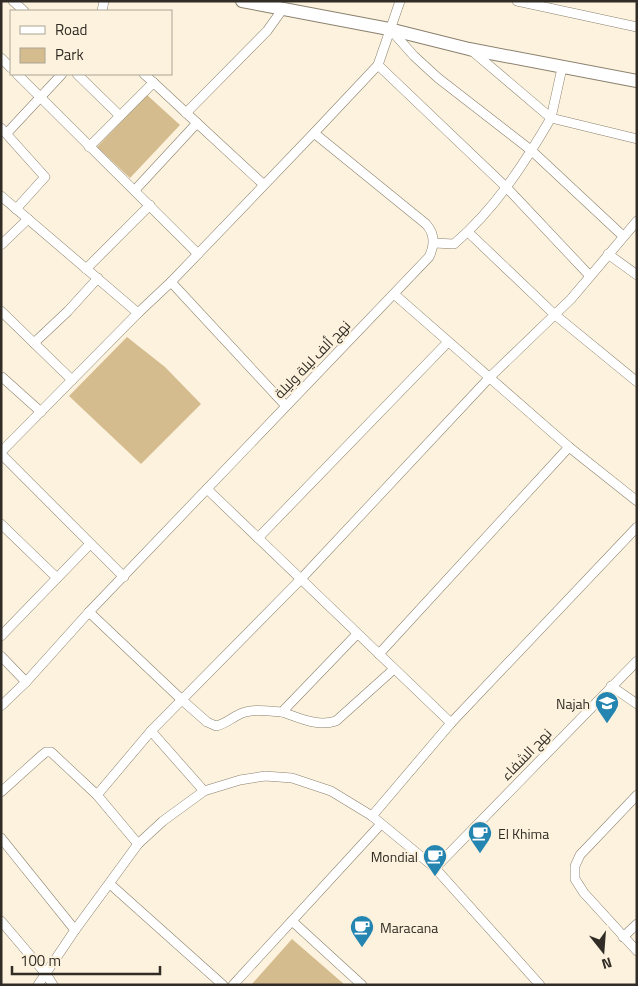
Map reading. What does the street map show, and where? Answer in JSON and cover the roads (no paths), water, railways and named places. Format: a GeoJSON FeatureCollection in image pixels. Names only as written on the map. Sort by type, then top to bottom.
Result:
{"type":"FeatureCollection","features":[{"type":"Feature","properties":{"kind":"street"},"geometry":{"type":"LineString","coordinates":[[13,1],[23,10]]}},
{"type":"Feature","properties":{"kind":"street"},"geometry":{"type":"LineString","coordinates":[[242,1],[390,28],[469,49],[562,68],[636,78]]}},
{"type":"Feature","properties":{"kind":"street"},"geometry":{"type":"LineString","coordinates":[[124,577],[1,453],[138,313],[171,282],[378,64],[400,1]]}},
{"type":"Feature","properties":{"kind":"street"},"geometry":{"type":"LineString","coordinates":[[517,1],[637,27]]}},
{"type":"Feature","properties":{"kind":"street"},"geometry":{"type":"LineString","coordinates":[[186,113],[268,31],[277,6]]}},
{"type":"Feature","properties":{"kind":"street"},"geometry":{"type":"LineString","coordinates":[[390,28],[414,56],[438,78],[532,150],[623,236]]}},
{"type":"Feature","properties":{"kind":"street"},"geometry":{"type":"LineString","coordinates":[[469,49],[551,118],[637,139]]}},
{"type":"Feature","properties":{"kind":"street"},"geometry":{"type":"LineString","coordinates":[[1,58],[10,67]]}},
{"type":"Feature","properties":{"kind":"street"},"geometry":{"type":"LineString","coordinates":[[378,64],[507,188],[590,276]]}},
{"type":"Feature","properties":{"kind":"street"},"geometry":{"type":"LineString","coordinates":[[314,133],[426,224],[432,234],[434,243],[454,244],[468,232],[507,188],[532,150],[551,118],[562,68]]}},
{"type":"Feature","properties":{"kind":"street"},"geometry":{"type":"LineString","coordinates":[[18,75],[198,254]]}},
{"type":"Feature","properties":{"kind":"street"},"geometry":{"type":"LineString","coordinates":[[16,209],[46,177],[4,131],[61,75]]}},
{"type":"Feature","properties":{"kind":"street"},"geometry":{"type":"LineString","coordinates":[[78,75],[120,116]]}},
{"type":"Feature","properties":{"kind":"street"},"geometry":{"type":"LineString","coordinates":[[145,75],[263,184]]}},
{"type":"Feature","properties":{"kind":"street"},"geometry":{"type":"LineString","coordinates":[[89,147],[154,83]]}},
{"type":"Feature","properties":{"kind":"street"},"geometry":{"type":"LineString","coordinates":[[135,190],[197,123]]}},
{"type":"Feature","properties":{"kind":"street"},"geometry":{"type":"LineString","coordinates":[[1,196],[138,313]]}},
{"type":"Feature","properties":{"kind":"street"},"geometry":{"type":"LineString","coordinates":[[86,269],[150,205]]}},
{"type":"Feature","properties":{"kind":"street"},"geometry":{"type":"LineString","coordinates":[[1,245],[28,220]]}},
{"type":"Feature","properties":{"kind":"street"},"geometry":{"type":"LineString","coordinates":[[97,795],[150,731],[300,580],[490,377],[590,276],[637,221]]}},
{"type":"Feature","properties":{"kind":"street"},"geometry":{"type":"LineString","coordinates":[[468,232],[554,314],[637,382]]}},
{"type":"Feature","properties":{"kind":"street","name":"نهج ألف ليلة وليلة"},"geometry":{"type":"LineString","coordinates":[[1,706],[26,682],[206,489],[429,257],[434,243]]}},
{"type":"Feature","properties":{"kind":"street"},"geometry":{"type":"LineString","coordinates":[[608,254],[637,275]]}},
{"type":"Feature","properties":{"kind":"street"},"geometry":{"type":"LineString","coordinates":[[34,344],[98,278]]}},
{"type":"Feature","properties":{"kind":"street"},"geometry":{"type":"LineString","coordinates":[[171,282],[286,406]]}},
{"type":"Feature","properties":{"kind":"street"},"geometry":{"type":"LineString","coordinates":[[394,294],[569,447],[637,500]]}},
{"type":"Feature","properties":{"kind":"street"},"geometry":{"type":"LineString","coordinates":[[1,311],[72,380]]}},
{"type":"Feature","properties":{"kind":"street"},"geometry":{"type":"LineString","coordinates":[[258,538],[448,342]]}},
{"type":"Feature","properties":{"kind":"street"},"geometry":{"type":"LineString","coordinates":[[2,377],[41,412]]}},
{"type":"Feature","properties":{"kind":"street"},"geometry":{"type":"LineString","coordinates":[[379,654],[569,447]]}},
{"type":"Feature","properties":{"kind":"street"},"geometry":{"type":"LineString","coordinates":[[206,489],[451,723]]}},
{"type":"Feature","properties":{"kind":"street"},"geometry":{"type":"LineString","coordinates":[[372,816],[451,723],[637,527]]}},
{"type":"Feature","properties":{"kind":"street"},"geometry":{"type":"LineString","coordinates":[[3,528],[57,578]]}},
{"type":"Feature","properties":{"kind":"street"},"geometry":{"type":"LineString","coordinates":[[1,636],[90,544]]}},
{"type":"Feature","properties":{"kind":"street"},"geometry":{"type":"LineString","coordinates":[[90,612],[182,700],[207,722],[216,726],[227,723],[245,712],[255,710],[282,712],[311,722],[328,723],[336,721],[394,669]]}},
{"type":"Feature","properties":{"kind":"street"},"geometry":{"type":"LineString","coordinates":[[282,712],[356,634]]}},
{"type":"Feature","properties":{"kind":"street"},"geometry":{"type":"LineString","coordinates":[[1,656],[26,682]]}},
{"type":"Feature","properties":{"kind":"street","name":"نهج الشفاء"},"geometry":{"type":"LineString","coordinates":[[435,868],[637,661]]}},
{"type":"Feature","properties":{"kind":"street"},"geometry":{"type":"LineString","coordinates":[[611,686],[637,704]]}},
{"type":"Feature","properties":{"kind":"street"},"geometry":{"type":"LineString","coordinates":[[150,731],[204,791]]}},
{"type":"Feature","properties":{"kind":"street"},"geometry":{"type":"LineString","coordinates":[[1,792],[48,752],[58,758],[97,795],[138,844]]}},
{"type":"Feature","properties":{"kind":"street"},"geometry":{"type":"LineString","coordinates":[[38,985],[75,930],[138,844],[163,820],[204,791],[240,780],[265,776],[292,778],[331,791],[372,816],[435,868],[540,985]]}},
{"type":"Feature","properties":{"kind":"street"},"geometry":{"type":"LineString","coordinates":[[637,795],[580,855],[575,866],[575,879],[584,893],[637,951]]}},
{"type":"Feature","properties":{"kind":"street"},"geometry":{"type":"LineString","coordinates":[[233,985],[381,824]]}},
{"type":"Feature","properties":{"kind":"street"},"geometry":{"type":"LineString","coordinates":[[1,838],[75,930]]}},
{"type":"Feature","properties":{"kind":"street"},"geometry":{"type":"LineString","coordinates":[[110,884],[223,985]]}},
{"type":"Feature","properties":{"kind":"street"},"geometry":{"type":"LineString","coordinates":[[292,920],[362,985]]}},
{"type":"Feature","properties":{"kind":"street"},"geometry":{"type":"LineString","coordinates":[[1,921],[46,974],[52,985]]}},
{"type":"Feature","properties":{"kind":"street"},"geometry":{"type":"LineString","coordinates":[[624,937],[637,924]]}},
{"type":"Feature","properties":{"kind":"place","name":"Najah"},"geometry":{"type":"Point","coordinates":[607,724]}},
{"type":"Feature","properties":{"kind":"place","name":"El Khima"},"geometry":{"type":"Point","coordinates":[480,854]}},
{"type":"Feature","properties":{"kind":"place","name":"Mondial"},"geometry":{"type":"Point","coordinates":[435,877]}},
{"type":"Feature","properties":{"kind":"place","name":"Maracana"},"geometry":{"type":"Point","coordinates":[362,948]}}]}
